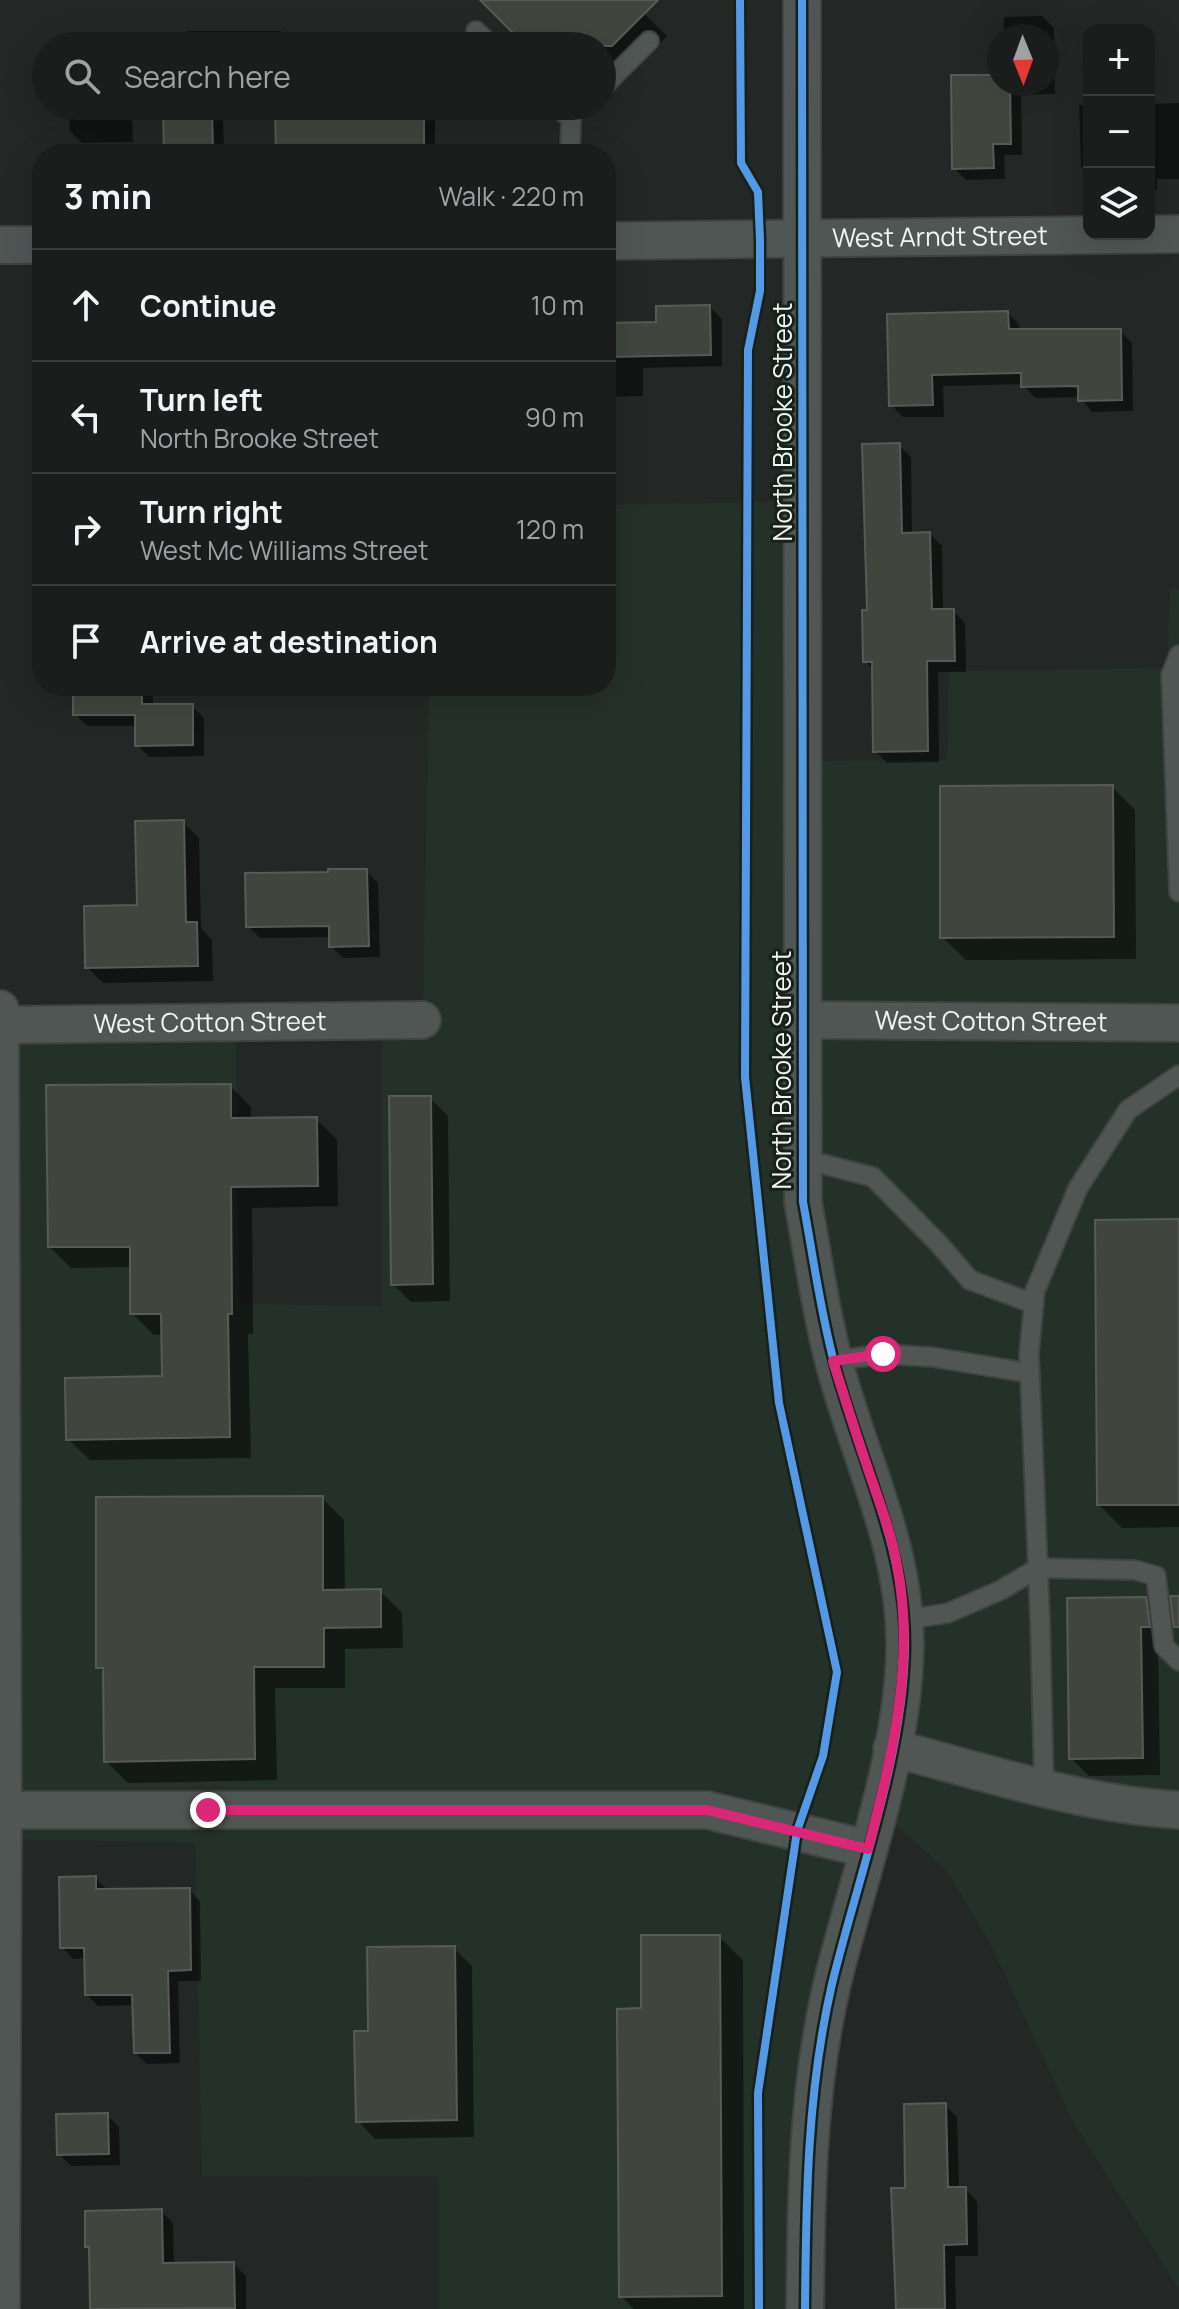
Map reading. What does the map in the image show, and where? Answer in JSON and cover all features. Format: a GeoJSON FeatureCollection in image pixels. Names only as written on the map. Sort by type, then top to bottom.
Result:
{"type":"FeatureCollection","features":[{"type":"Feature","properties":{"kind":"street","name":"North Brooke Street"},"geometry":{"type":"LineString","coordinates":[[802,0],[803,1202],[833,1361],[892,1541],[904,1620],[902,1694],[892,1748],[832,1987],[811,2101],[806,2171],[805,2309]]}},
{"type":"Feature","properties":{"kind":"street","name":"West Arndt Street"},"geometry":{"type":"LineString","coordinates":[[616,241],[1179,234]]}},
{"type":"Feature","properties":{"kind":"street"},"geometry":{"type":"LineString","coordinates":[[0,245],[32,245]]}},
{"type":"Feature","properties":{"kind":"street"},"geometry":{"type":"LineString","coordinates":[[0,1009],[1,2309]]}},
{"type":"Feature","properties":{"kind":"street","name":"West Cotton Street"},"geometry":{"type":"LineString","coordinates":[[0,1025],[422,1020]]}},
{"type":"Feature","properties":{"kind":"street","name":"West Cotton Street"},"geometry":{"type":"LineString","coordinates":[[801,1020],[1179,1023]]}},
{"type":"Feature","properties":{"kind":"street"},"geometry":{"type":"LineString","coordinates":[[892,1748],[1044,1787],[1147,1808],[1179,1810]]}},
{"type":"Feature","properties":{"kind":"street"},"geometry":{"type":"LineString","coordinates":[[1,1810],[707,1810],[868,1849]]}},
{"type":"Feature","properties":{"kind":"lane"},"geometry":{"type":"LineString","coordinates":[[616,74],[649,41]]}},
{"type":"Feature","properties":{"kind":"lane"},"geometry":{"type":"LineString","coordinates":[[570,120],[570,144]]}},
{"type":"Feature","properties":{"kind":"lane"},"geometry":{"type":"LineString","coordinates":[[1179,655],[1171,675],[1179,892]]}},
{"type":"Feature","properties":{"kind":"lane"},"geometry":{"type":"LineString","coordinates":[[1044,1787],[1029,1373],[1035,1291],[1078,1188],[1128,1110],[1179,1075]]}},
{"type":"Feature","properties":{"kind":"lane"},"geometry":{"type":"LineString","coordinates":[[803,1159],[873,1177],[970,1280],[1034,1304]]}},
{"type":"Feature","properties":{"kind":"lane"},"geometry":{"type":"LineString","coordinates":[[833,1361],[883,1354],[920,1356],[1029,1373]]}},
{"type":"Feature","properties":{"kind":"lane"},"geometry":{"type":"LineString","coordinates":[[904,1620],[948,1613],[1001,1590],[1038,1568],[1135,1570],[1156,1576],[1164,1646],[1179,1661]]}},
{"type":"Feature","properties":{"kind":"shaded area"},"geometry":{"type":"Polygon","coordinates":[[[802,501],[802,761],[947,760],[949,671],[1167,668],[1170,589],[1179,589],[1179,2289],[1073,2122],[992,1947],[947,1871],[879,1810],[850,1917],[805,2309],[439,2309],[439,2177],[202,2176],[195,1843],[0,1839],[0,1006],[236,1006],[239,1304],[382,1306],[382,1004],[423,1003],[429,696],[616,696],[616,505],[802,501]]]}},
{"type":"Feature","properties":{"kind":"building"},"geometry":{"type":"Polygon","coordinates":[[[480,0],[658,0],[616,42],[616,32],[512,32],[480,0]]]}},
{"type":"Feature","properties":{"kind":"building"},"geometry":{"type":"Polygon","coordinates":[[[951,75],[987,75],[987,96],[1010,96],[1011,144],[993,144],[994,168],[952,169],[951,75]]]}},
{"type":"Feature","properties":{"kind":"building"},"geometry":{"type":"Polygon","coordinates":[[[163,120],[212,120],[213,144],[164,144],[163,120]]]}},
{"type":"Feature","properties":{"kind":"building"},"geometry":{"type":"Polygon","coordinates":[[[275,120],[424,120],[424,144],[276,144],[275,120]]]}},
{"type":"Feature","properties":{"kind":"building"},"geometry":{"type":"Polygon","coordinates":[[[710,305],[711,355],[616,357],[616,323],[656,322],[656,306],[710,305]]]}},
{"type":"Feature","properties":{"kind":"building"},"geometry":{"type":"Polygon","coordinates":[[[1008,311],[1009,329],[1121,329],[1122,400],[1078,401],[1078,386],[1021,387],[1021,373],[932,375],[933,405],[889,406],[887,314],[1008,311]]]}},
{"type":"Feature","properties":{"kind":"building"},"geometry":{"type":"Polygon","coordinates":[[[900,443],[902,533],[930,532],[932,609],[954,609],[955,661],[927,661],[928,751],[873,752],[872,662],[863,662],[862,610],[867,610],[862,444],[900,443]]]}},
{"type":"Feature","properties":{"kind":"building"},"geometry":{"type":"Polygon","coordinates":[[[73,696],[142,696],[142,704],[193,704],[193,745],[135,746],[135,715],[73,715],[73,696]]]}},
{"type":"Feature","properties":{"kind":"building"},"geometry":{"type":"Polygon","coordinates":[[[1113,785],[1114,937],[940,938],[940,786],[1113,785]]]}},
{"type":"Feature","properties":{"kind":"building"},"geometry":{"type":"Polygon","coordinates":[[[184,820],[186,922],[197,922],[198,966],[85,968],[84,906],[137,905],[135,821],[184,820]]]}},
{"type":"Feature","properties":{"kind":"building"},"geometry":{"type":"Polygon","coordinates":[[[328,869],[367,869],[369,946],[329,947],[329,926],[246,927],[245,873],[328,872],[328,869]]]}},
{"type":"Feature","properties":{"kind":"building"},"geometry":{"type":"Polygon","coordinates":[[[231,1084],[231,1118],[317,1117],[318,1186],[231,1187],[232,1314],[228,1314],[230,1437],[66,1440],[65,1378],[162,1376],[161,1314],[130,1314],[130,1247],[48,1247],[46,1085],[231,1084]]]}},
{"type":"Feature","properties":{"kind":"building"},"geometry":{"type":"Polygon","coordinates":[[[389,1096],[431,1096],[433,1284],[391,1285],[389,1096]]]}},
{"type":"Feature","properties":{"kind":"building"},"geometry":{"type":"Polygon","coordinates":[[[1179,1219],[1179,1505],[1097,1505],[1095,1220],[1179,1219]]]}},
{"type":"Feature","properties":{"kind":"building"},"geometry":{"type":"Polygon","coordinates":[[[323,1496],[323,1590],[381,1589],[381,1627],[324,1628],[324,1667],[254,1667],[255,1759],[104,1762],[103,1668],[96,1668],[96,1497],[323,1496]]]}},
{"type":"Feature","properties":{"kind":"building"},"geometry":{"type":"Polygon","coordinates":[[[1170,1596],[1179,1596],[1179,1627],[1174,1627],[1170,1596]]]}},
{"type":"Feature","properties":{"kind":"building"},"geometry":{"type":"Polygon","coordinates":[[[1146,1597],[1150,1627],[1141,1627],[1143,1758],[1069,1759],[1067,1598],[1146,1597]]]}},
{"type":"Feature","properties":{"kind":"building"},"geometry":{"type":"Polygon","coordinates":[[[96,1876],[96,1889],[190,1888],[191,1970],[168,1971],[170,2053],[134,2053],[132,1995],[85,1995],[84,1948],[60,1948],[59,1877],[96,1876]]]}},
{"type":"Feature","properties":{"kind":"building"},"geometry":{"type":"Polygon","coordinates":[[[641,1935],[720,1935],[722,2296],[619,2297],[617,2009],[641,2008],[641,1935]]]}},
{"type":"Feature","properties":{"kind":"building"},"geometry":{"type":"Polygon","coordinates":[[[455,1946],[457,2120],[356,2122],[354,2031],[368,2031],[367,1947],[455,1946]]]}},
{"type":"Feature","properties":{"kind":"building"},"geometry":{"type":"Polygon","coordinates":[[[946,2103],[948,2187],[966,2187],[967,2244],[944,2245],[945,2309],[896,2309],[891,2188],[905,2188],[904,2104],[946,2103]]]}},
{"type":"Feature","properties":{"kind":"building"},"geometry":{"type":"Polygon","coordinates":[[[108,2113],[109,2154],[57,2155],[56,2114],[108,2113]]]}},
{"type":"Feature","properties":{"kind":"building"},"geometry":{"type":"Polygon","coordinates":[[[162,2209],[163,2263],[234,2262],[235,2308],[90,2309],[85,2211],[162,2209]]]}},
{"type":"Feature","properties":{"kind":"cycle path"},"geometry":{"type":"LineString","coordinates":[[740,0],[741,163],[758,192],[760,240],[760,291],[748,350],[745,1077],[779,1403],[837,1672],[823,1756],[797,1831],[758,2093],[759,2309]]}},
{"type":"Feature","properties":{"kind":"cycle path"},"geometry":{"type":"LineString","coordinates":[[802,0],[803,1202],[834,1362],[890,1538],[903,1610],[905,1648],[902,1690],[888,1775],[832,1984],[817,2065],[807,2186],[805,2309]]}},
{"type":"Feature","properties":{"kind":"route"},"geometry":{"type":"LineString","coordinates":[[208,1810],[707,1810],[868,1849],[902,1694],[904,1620],[892,1541],[833,1361],[883,1354]]}}]}
